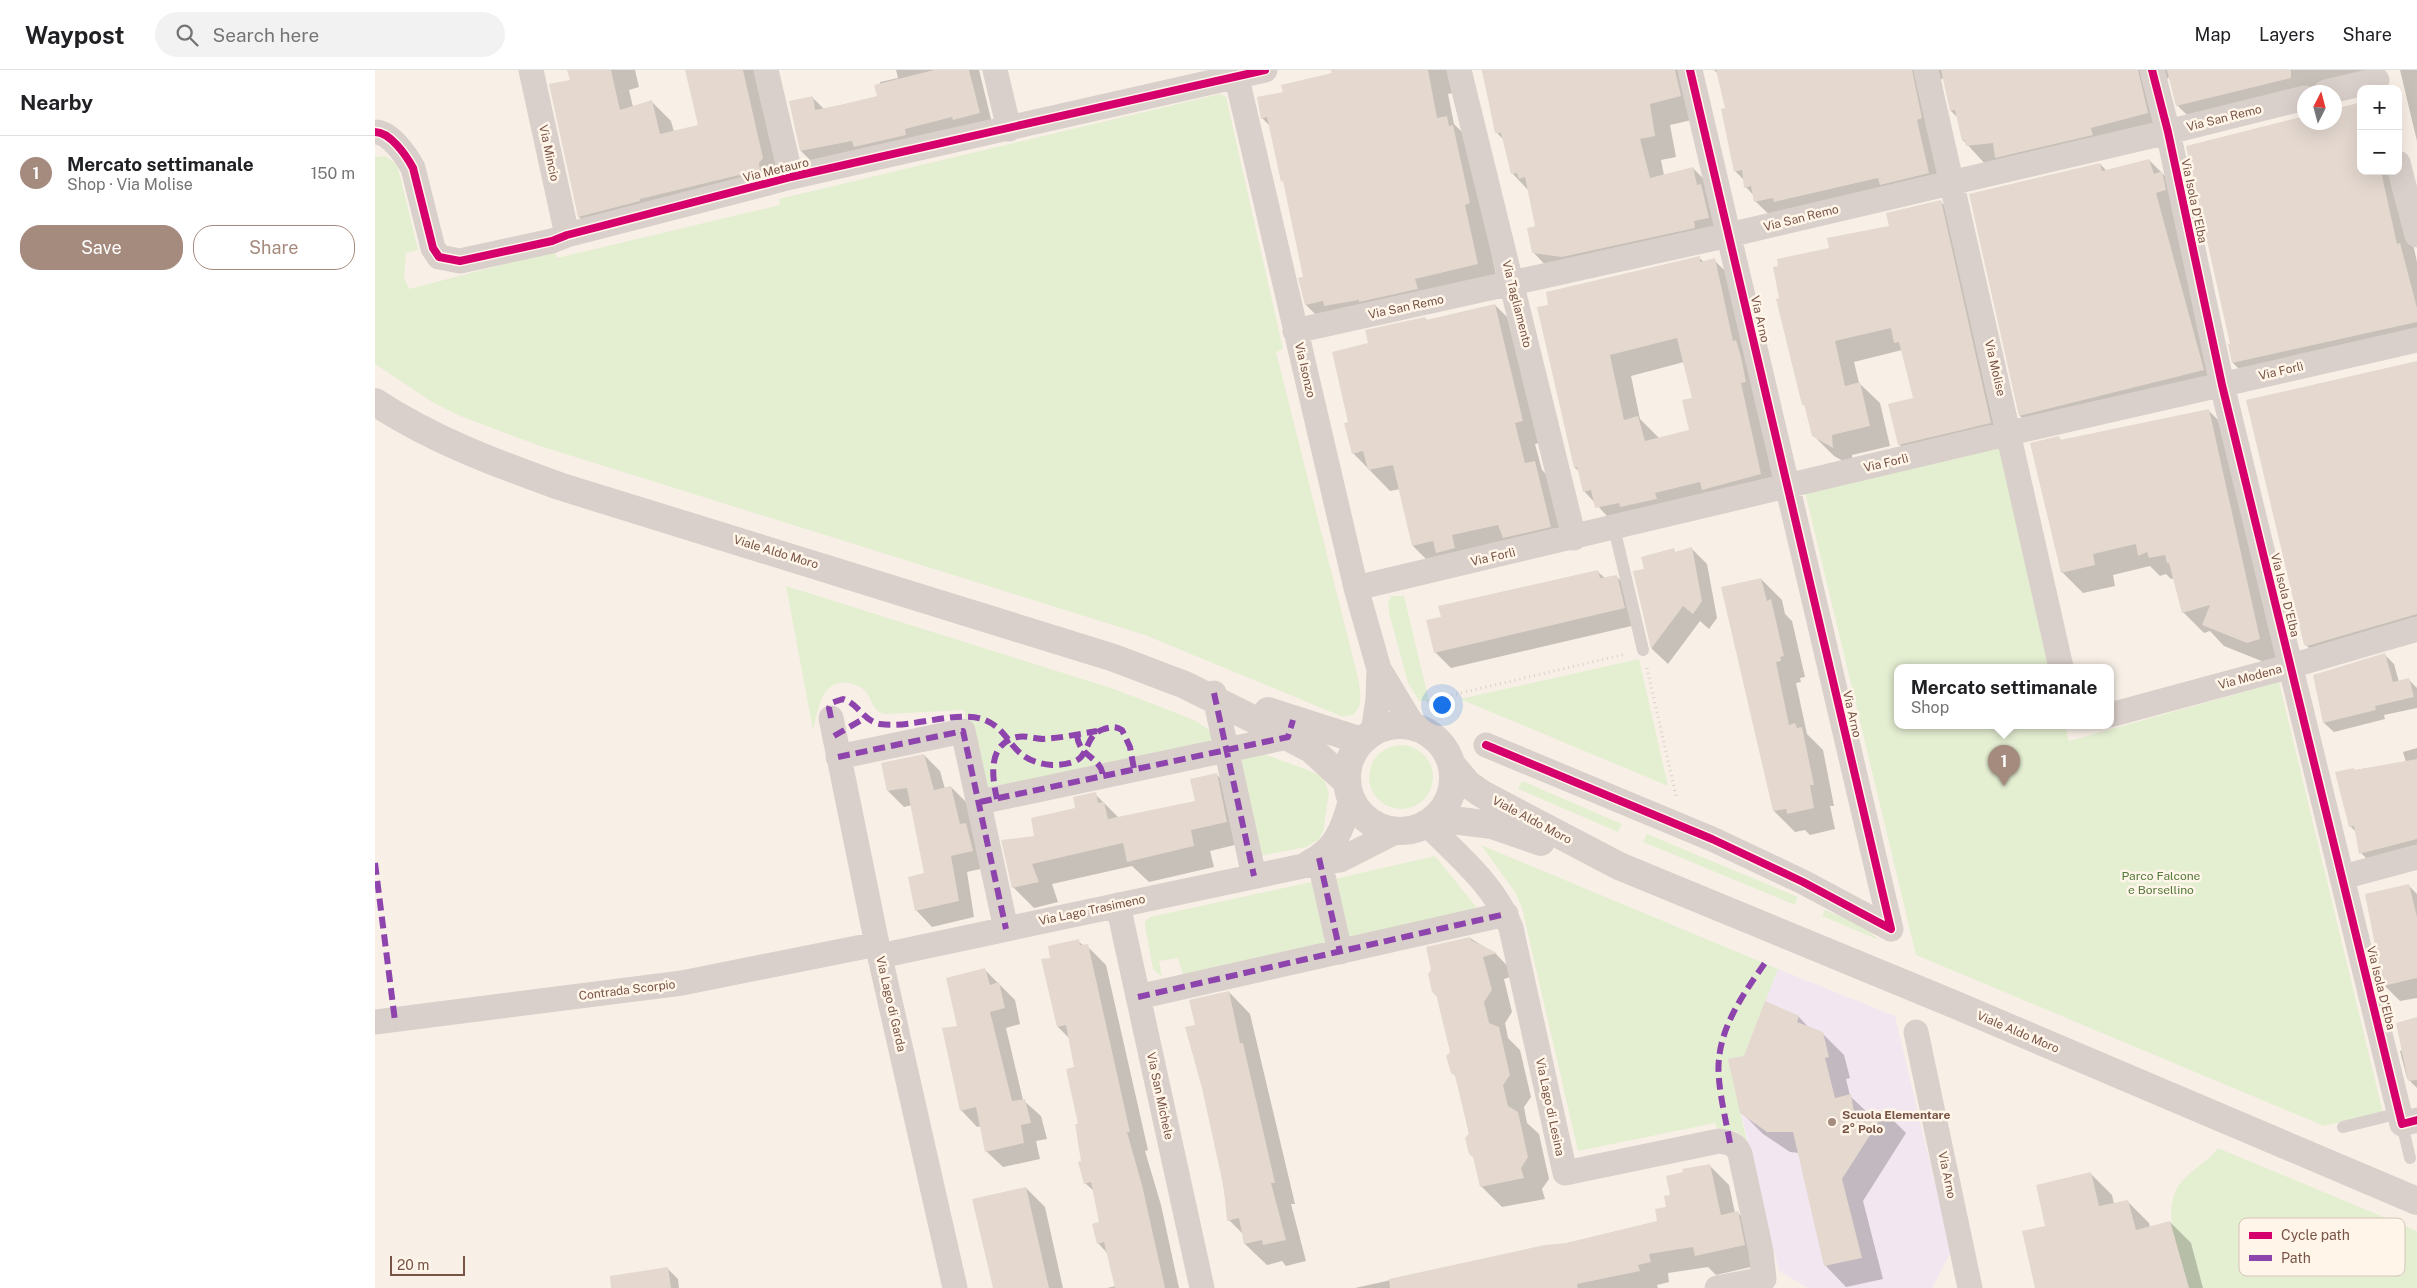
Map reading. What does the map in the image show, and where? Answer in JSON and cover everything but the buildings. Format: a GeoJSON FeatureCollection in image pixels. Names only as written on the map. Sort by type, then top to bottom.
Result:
{"type":"FeatureCollection","features":[{"type":"Feature","properties":{"kind":"main road","name":"Viale Aldo Moro"},"geometry":{"type":"LineString","coordinates":[[375,402],[434,437],[480,458],[559,486],[1097,653],[1215,696],[1290,728],[1368,737],[1393,726],[1414,727],[1427,732],[1447,752],[1452,766],[1453,777],[1451,794],[1431,821]]}},
{"type":"Feature","properties":{"kind":"main road","name":"Viale Aldo Moro"},"geometry":{"type":"LineString","coordinates":[[1290,728],[1349,790],[1356,808],[1370,822],[1378,826],[1397,831],[1407,831],[1431,821],[1492,825],[1619,866],[1960,1007],[2417,1201]]}},
{"type":"Feature","properties":{"kind":"main road"},"geometry":{"type":"LineString","coordinates":[[1349,790],[1348,767],[1353,753],[1368,737]]}},
{"type":"Feature","properties":{"kind":"main road","name":"Viale Aldo Moro"},"geometry":{"type":"LineString","coordinates":[[1452,766],[1468,784],[1482,794],[1619,866]]}},
{"type":"Feature","properties":{"kind":"street","name":"Via Mincio"},"geometry":{"type":"LineString","coordinates":[[531,70],[567,235]]}},
{"type":"Feature","properties":{"kind":"street"},"geometry":{"type":"LineString","coordinates":[[766,70],[791,177]]}},
{"type":"Feature","properties":{"kind":"street"},"geometry":{"type":"LineString","coordinates":[[995,70],[1009,129]]}},
{"type":"Feature","properties":{"kind":"street","name":"Via Metauro"},"geometry":{"type":"LineString","coordinates":[[375,132],[385,133],[411,163],[433,248],[439,257],[460,261],[552,241],[567,235],[791,177],[1009,129],[1235,73],[1265,70]]}},
{"type":"Feature","properties":{"kind":"street","name":"Via Tagliamento"},"geometry":{"type":"LineString","coordinates":[[1459,70],[1574,538]]}},
{"type":"Feature","properties":{"kind":"street","name":"Via Arno"},"geometry":{"type":"LineString","coordinates":[[1486,745],[1684,828],[1803,882],[1891,929],[1690,70]]}},
{"type":"Feature","properties":{"kind":"street","name":"Via Molise"},"geometry":{"type":"LineString","coordinates":[[1926,70],[2010,433],[2060,664]]}},
{"type":"Feature","properties":{"kind":"street","name":"Via Isola D'Elba"},"geometry":{"type":"LineString","coordinates":[[2152,70],[2168,132],[2222,385],[2343,877],[2406,1119]]}},
{"type":"Feature","properties":{"kind":"street","name":"Via Isonzo"},"geometry":{"type":"LineString","coordinates":[[1235,73],[1357,588],[1379,669]]}},
{"type":"Feature","properties":{"kind":"street"},"geometry":{"type":"LineString","coordinates":[[2342,88],[2377,80]]}},
{"type":"Feature","properties":{"kind":"street","name":"Via San Remo"},"geometry":{"type":"LineString","coordinates":[[1295,331],[1729,235],[2297,100]]}},
{"type":"Feature","properties":{"kind":"street"},"geometry":{"type":"LineString","coordinates":[[2401,175],[2417,235]]}},
{"type":"Feature","properties":{"kind":"street","name":"Via Forlì"},"geometry":{"type":"LineString","coordinates":[[1357,588],[2010,433],[2417,340]]}},
{"type":"Feature","properties":{"kind":"street","name":"Via Modena"},"geometry":{"type":"LineString","coordinates":[[2114,714],[2291,666],[2417,629]]}},
{"type":"Feature","properties":{"kind":"street"},"geometry":{"type":"LineString","coordinates":[[1379,669],[1414,727]]}},
{"type":"Feature","properties":{"kind":"street"},"geometry":{"type":"LineString","coordinates":[[1368,737],[1378,699],[1379,669]]}},
{"type":"Feature","properties":{"kind":"street"},"geometry":{"type":"LineString","coordinates":[[1215,696],[1254,876]]}},
{"type":"Feature","properties":{"kind":"street","name":"Via Lago di Garda"},"geometry":{"type":"LineString","coordinates":[[831,718],[878,950],[955,1288]]}},
{"type":"Feature","properties":{"kind":"street"},"geometry":{"type":"LineString","coordinates":[[980,802],[1226,749],[1290,728]]}},
{"type":"Feature","properties":{"kind":"street"},"geometry":{"type":"LineString","coordinates":[[838,757],[963,731],[1007,929]]}},
{"type":"Feature","properties":{"kind":"street"},"geometry":{"type":"LineString","coordinates":[[1340,952],[1315,862],[1331,848],[1343,824],[1349,790]]}},
{"type":"Feature","properties":{"kind":"street","name":"Via Lago di Lesina"},"geometry":{"type":"LineString","coordinates":[[1431,821],[1498,901],[1506,914],[1511,928],[1565,1173],[1719,1141],[1730,1143],[1737,1148],[1740,1154],[1761,1251],[1772,1283]]}},
{"type":"Feature","properties":{"kind":"street","name":"Via Lago Trasimeno"},"geometry":{"type":"LineString","coordinates":[[878,950],[1007,929],[1315,862],[1339,860],[1397,831]]}},
{"type":"Feature","properties":{"kind":"street"},"geometry":{"type":"LineString","coordinates":[[2343,877],[2417,857]]}},
{"type":"Feature","properties":{"kind":"street","name":"Via San Michele"},"geometry":{"type":"LineString","coordinates":[[1118,905],[1202,1288]]}},
{"type":"Feature","properties":{"kind":"street"},"geometry":{"type":"LineString","coordinates":[[1138,997],[1506,914]]}},
{"type":"Feature","properties":{"kind":"street","name":"Contrada Scorpio"},"geometry":{"type":"LineString","coordinates":[[375,1022],[682,983],[878,950]]}},
{"type":"Feature","properties":{"kind":"street","name":"Via Arno"},"geometry":{"type":"LineString","coordinates":[[1916,1032],[1971,1288]]}},
{"type":"Feature","properties":{"kind":"street"},"geometry":{"type":"LineString","coordinates":[[1717,1288],[1772,1283]]}},
{"type":"Feature","properties":{"kind":"lane"},"geometry":{"type":"LineString","coordinates":[[1614,528],[1643,650]]}},
{"type":"Feature","properties":{"kind":"lane"},"geometry":{"type":"LineString","coordinates":[[2343,1127],[2406,1119],[2410,1158]]}},
{"type":"Feature","properties":{"kind":"path"},"geometry":{"type":"LineString","coordinates":[[1419,701],[1429,701],[1643,650],[1684,828]]}},
{"type":"Feature","properties":{"kind":"shaded area","name":"Scuola Elementare 2° Polo"},"geometry":{"type":"Polygon","coordinates":[[[1778,969],[1895,1016],[1951,1252],[1932,1288],[1808,1288],[1779,1271],[1728,1059],[1765,1001],[1778,969]]]}},
{"type":"Feature","properties":{"kind":"green space"},"geometry":{"type":"Polygon","coordinates":[[[1220,94],[1226,97],[1283,349],[1276,352],[1359,681],[1359,706],[1356,712],[1350,715],[1341,716],[1145,635],[540,446],[460,416],[432,402],[375,364],[375,157],[385,156],[397,164],[418,250],[406,253],[404,278],[409,289],[555,251],[557,258],[780,205],[779,199],[1220,94]]]}},
{"type":"Feature","properties":{"kind":"green space","name":"Parco Falcone e Borsellino"},"geometry":{"type":"Polygon","coordinates":[[[2001,444],[2051,664],[1894,664],[1894,729],[2066,729],[2069,741],[2279,682],[2383,1113],[2324,1126],[1916,955],[1805,492],[2001,444]]]}},
{"type":"Feature","properties":{"kind":"green space"},"geometry":{"type":"Polygon","coordinates":[[[786,586],[1114,689],[1194,720],[1217,735],[1217,746],[985,796],[964,710],[885,714],[875,708],[866,692],[860,687],[849,683],[839,683],[832,686],[822,697],[813,730],[786,586]]]}},
{"type":"Feature","properties":{"kind":"green space"},"geometry":{"type":"Polygon","coordinates":[[[1391,596],[1404,596],[1429,701],[1419,701],[1408,683],[1389,613],[1388,603],[1391,596]]]}},
{"type":"Feature","properties":{"kind":"green space"},"geometry":{"type":"Polygon","coordinates":[[[1639,659],[1668,786],[1460,699],[1639,659]]]}},
{"type":"Feature","properties":{"kind":"green space"},"geometry":{"type":"Polygon","coordinates":[[[1401,745],[1419,751],[1427,759],[1433,777],[1427,795],[1419,803],[1401,809],[1383,803],[1375,795],[1369,777],[1375,759],[1383,751],[1401,745]]]}},
{"type":"Feature","properties":{"kind":"green space"},"geometry":{"type":"Polygon","coordinates":[[[1251,749],[1323,776],[1329,793],[1323,832],[1318,840],[1306,847],[1255,857],[1232,753],[1251,749]]]}},
{"type":"Feature","properties":{"kind":"green space"},"geometry":{"type":"Polygon","coordinates":[[[1522,781],[1622,824],[1618,832],[1518,789],[1522,781]]]}},
{"type":"Feature","properties":{"kind":"green space"},"geometry":{"type":"Polygon","coordinates":[[[1647,834],[1798,897],[1795,905],[1643,842],[1647,834]]]}},
{"type":"Feature","properties":{"kind":"green space"},"geometry":{"type":"Polygon","coordinates":[[[1481,845],[1778,969],[1744,1056],[1728,1059],[1747,1142],[1738,1132],[1717,1128],[1715,1123],[1578,1151],[1522,908],[1515,892],[1481,845]]]}},
{"type":"Feature","properties":{"kind":"green space"},"geometry":{"type":"Polygon","coordinates":[[[1435,856],[1483,915],[1349,945],[1334,879],[1435,856]]]}},
{"type":"Feature","properties":{"kind":"green space"},"geometry":{"type":"Polygon","coordinates":[[[1316,881],[1331,949],[1185,982],[1178,958],[1159,961],[1162,977],[1153,969],[1145,926],[1145,922],[1150,917],[1316,881]]]}},
{"type":"Feature","properties":{"kind":"green space"},"geometry":{"type":"Polygon","coordinates":[[[1825,910],[1862,925],[1879,940],[1822,916],[1825,910]]]}},
{"type":"Feature","properties":{"kind":"green space"},"geometry":{"type":"Polygon","coordinates":[[[2218,1148],[2386,1218],[2239,1218],[2239,1276],[2405,1276],[2405,1226],[2417,1231],[2417,1288],[2189,1288],[2173,1233],[2172,1205],[2175,1192],[2182,1181],[2218,1148]]]}},
{"type":"Feature","properties":{"kind":"marked path"},"geometry":{"type":"LineString","coordinates":[[1214,693],[1254,876]]}},
{"type":"Feature","properties":{"kind":"marked path"},"geometry":{"type":"LineString","coordinates":[[831,718],[829,708],[831,703],[843,699],[853,705],[869,720],[880,724],[906,724],[949,718],[974,717],[994,725],[1027,758],[1052,765],[1067,764],[1075,761],[1084,753],[1095,734],[1104,729],[1115,727],[1122,730],[1130,747],[1134,769]]}},
{"type":"Feature","properties":{"kind":"marked path"},"geometry":{"type":"LineString","coordinates":[[834,736],[865,718]]}},
{"type":"Feature","properties":{"kind":"marked path"},"geometry":{"type":"LineString","coordinates":[[980,802],[1288,737],[1293,720]]}},
{"type":"Feature","properties":{"kind":"marked path"},"geometry":{"type":"LineString","coordinates":[[838,757],[963,731],[1006,929]]}},
{"type":"Feature","properties":{"kind":"marked path"},"geometry":{"type":"LineString","coordinates":[[997,799],[993,772],[994,762],[996,754],[1007,741],[1017,737],[1043,739],[1097,731]]}},
{"type":"Feature","properties":{"kind":"marked path"},"geometry":{"type":"LineString","coordinates":[[1077,735],[1082,748],[1098,764],[1103,776]]}},
{"type":"Feature","properties":{"kind":"marked path"},"geometry":{"type":"LineString","coordinates":[[1319,858],[1340,952]]}},
{"type":"Feature","properties":{"kind":"marked path"},"geometry":{"type":"LineString","coordinates":[[375,863],[395,1021]]}},
{"type":"Feature","properties":{"kind":"marked path"},"geometry":{"type":"LineString","coordinates":[[1138,997],[1506,914]]}},
{"type":"Feature","properties":{"kind":"marked path"},"geometry":{"type":"LineString","coordinates":[[1730,1143],[1718,1068],[1721,1046],[1736,1008],[1765,963]]}},
{"type":"Feature","properties":{"kind":"cycle path"},"geometry":{"type":"LineString","coordinates":[[375,132],[381,133],[392,140],[413,168],[433,248],[439,257],[460,261],[552,241],[567,235],[791,177],[1265,70]]}},
{"type":"Feature","properties":{"kind":"cycle path"},"geometry":{"type":"LineString","coordinates":[[1486,745],[1712,839],[1803,882],[1891,929],[1690,70]]}},
{"type":"Feature","properties":{"kind":"cycle path"},"geometry":{"type":"LineString","coordinates":[[2152,70],[2168,132],[2222,385],[2402,1124],[2417,1120]]}},
{"type":"Feature","properties":{"kind":"place","name":"Mercato settimanale"},"geometry":{"type":"Point","coordinates":[2004,786]}},
{"type":"Feature","properties":{"kind":"place","name":"Scuola Elementare 2° Polo"},"geometry":{"type":"Point","coordinates":[1832,1122]}}]}
